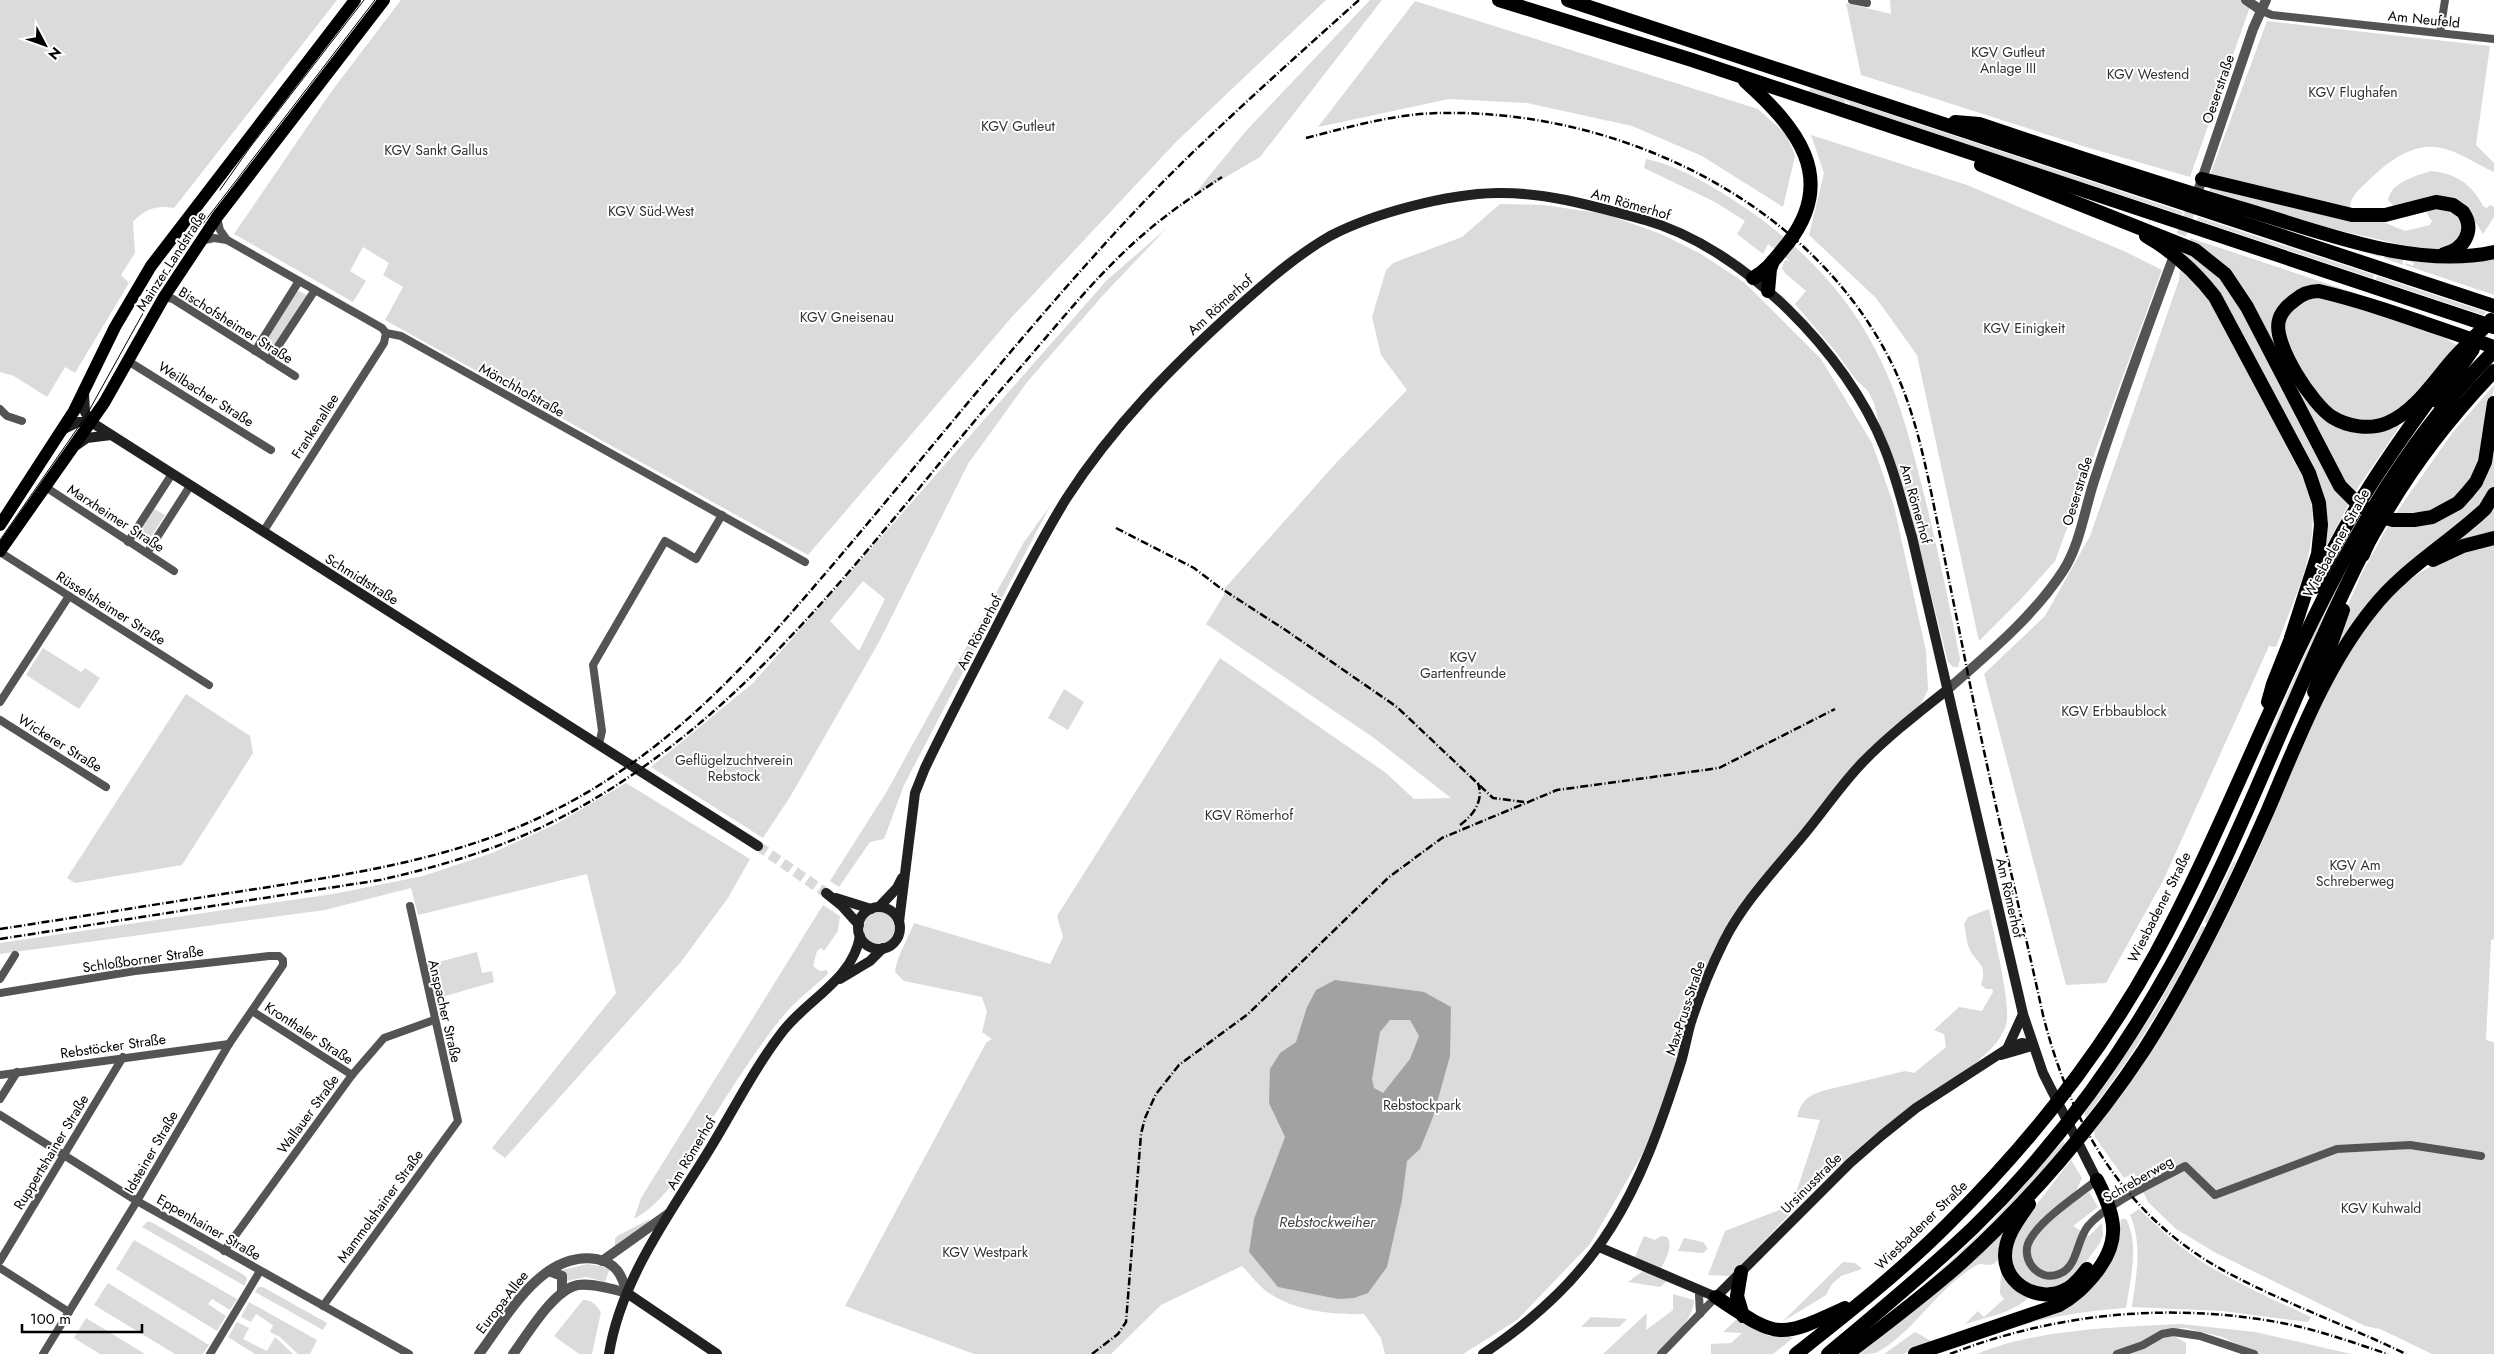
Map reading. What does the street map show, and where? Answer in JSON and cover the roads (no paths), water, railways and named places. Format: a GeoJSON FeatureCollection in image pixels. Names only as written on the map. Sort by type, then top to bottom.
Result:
{"type":"FeatureCollection","features":[{"type":"Feature","properties":{"kind":"highway"},"geometry":{"type":"LineString","coordinates":[[1499,0],[1740,77],[2494,326]]}},
{"type":"Feature","properties":{"kind":"highway"},"geometry":{"type":"LineString","coordinates":[[1568,0],[1937,121],[1979,124],[2214,207],[2493,310],[2456,355],[2408,410],[2386,423],[2370,426],[2346,424],[2334,418],[2322,408],[2283,350],[2278,330],[2282,313],[2293,301],[2311,291],[2319,291],[2461,336],[2494,349],[2448,400],[2396,473]]}},
{"type":"Feature","properties":{"kind":"highway"},"geometry":{"type":"LineString","coordinates":[[1740,77],[1788,123],[1804,149],[1810,168],[1810,194],[1804,215],[1791,239],[1774,260],[1753,278]]}},
{"type":"Feature","properties":{"kind":"highway"},"geometry":{"type":"LineString","coordinates":[[1881,124],[2108,215],[2161,240],[2198,251],[2214,263],[2233,284],[2340,486],[2368,512],[2394,520],[2414,520],[2444,511],[2458,503],[2476,482],[2485,462],[2494,403]]}},
{"type":"Feature","properties":{"kind":"highway"},"geometry":{"type":"LineString","coordinates":[[2200,184],[2352,215],[2385,215],[2436,202],[2453,205],[2466,216],[2468,231],[2464,243],[2454,252],[2429,255]]}},
{"type":"Feature","properties":{"kind":"highway"},"geometry":{"type":"LineString","coordinates":[[2214,207],[2351,240],[2429,255],[2457,258],[2494,252]]}},
{"type":"Feature","properties":{"kind":"highway"},"geometry":{"type":"LineString","coordinates":[[2161,240],[2191,269],[2215,297],[2309,473],[2319,503],[2321,525],[2318,554],[2291,638],[2273,684],[2261,730]]}},
{"type":"Feature","properties":{"kind":"highway"},"geometry":{"type":"LineString","coordinates":[[1768,291],[1770,269],[1774,260]]}},
{"type":"Feature","properties":{"kind":"highway"},"geometry":{"type":"LineString","coordinates":[[2291,638],[2337,540],[2377,473],[2455,365],[2494,326]]}},
{"type":"Feature","properties":{"kind":"highway"},"geometry":{"type":"LineString","coordinates":[[2396,473],[2419,428],[2480,339]]}},
{"type":"Feature","properties":{"kind":"highway"},"geometry":{"type":"LineString","coordinates":[[2301,733],[2365,548],[2393,500],[2425,452],[2455,414],[2494,371]]}},
{"type":"Feature","properties":{"kind":"highway","name":"Wiesbadener Straße"},"geometry":{"type":"LineString","coordinates":[[1866,1298],[1946,1226],[1995,1176],[2039,1126],[2070,1086],[2124,1006],[2155,955],[2338,570],[2370,510],[2396,473]]}},
{"type":"Feature","properties":{"kind":"highway"},"geometry":{"type":"LineString","coordinates":[[2111,1215],[2109,1233],[2102,1248],[2078,1280],[2069,1288],[2059,1293],[2033,1293],[2020,1286],[2009,1273],[2006,1264],[2007,1242],[2015,1224],[2056,1165],[2100,1110],[2144,1050],[2182,984],[2240,871],[2301,733],[2339,660],[2362,622],[2384,596],[2467,526],[2485,508],[2494,494]]}},
{"type":"Feature","properties":{"kind":"highway"},"geometry":{"type":"LineString","coordinates":[[2406,576],[2463,546],[2494,538]]}},
{"type":"Feature","properties":{"kind":"highway","name":"Wiesbadener Straße"},"geometry":{"type":"LineString","coordinates":[[1828,1354],[1904,1291],[1974,1227],[2007,1192],[2045,1150],[2090,1093],[2138,1021],[2172,965],[2231,845],[2312,658],[2365,548]]}},
{"type":"Feature","properties":{"kind":"highway"},"geometry":{"type":"LineString","coordinates":[[1847,1354],[1961,1262],[2056,1165]]}},
{"type":"Feature","properties":{"kind":"highway"},"geometry":{"type":"LineString","coordinates":[[1915,1354],[2050,1308],[2074,1296],[2098,1271],[2109,1252],[2114,1233],[2105,1195],[2097,1180]]}},
{"type":"Feature","properties":{"kind":"highway"},"geometry":{"type":"LineString","coordinates":[[1741,1272],[1737,1296],[1747,1318]]}},
{"type":"Feature","properties":{"kind":"highway"},"geometry":{"type":"LineString","coordinates":[[1705,1303],[1747,1318],[1772,1330],[1786,1331],[1817,1321],[1866,1298]]}},
{"type":"Feature","properties":{"kind":"highway"},"geometry":{"type":"LineString","coordinates":[[1796,1354],[1866,1298]]}},
{"type":"Feature","properties":{"kind":"main road","name":"Mainzer Landstraße"},"geometry":{"type":"LineString","coordinates":[[2,519],[59,434],[84,390],[115,327],[151,266],[355,0]]}},
{"type":"Feature","properties":{"kind":"main road","name":"Mainzer Landstraße"},"geometry":{"type":"LineString","coordinates":[[0,551],[44,486],[91,422],[164,297],[200,241],[384,0]]}},
{"type":"Feature","properties":{"kind":"main road","name":"Am Römerhof"},"geometry":{"type":"LineString","coordinates":[[899,922],[915,793],[925,768],[1008,605],[1068,497],[1110,437],[1155,386],[1195,346],[1286,266],[1332,236],[1397,211],[1440,198],[1497,193],[1547,196],[1664,225],[1701,243],[1753,278],[1768,291],[1834,362],[1872,422],[1884,446],[1912,537],[2023,1014],[2043,1073],[2097,1180]]}},
{"type":"Feature","properties":{"kind":"main road"},"geometry":{"type":"LineString","coordinates":[[59,434],[72,423],[91,422],[85,412],[84,390]]}},
{"type":"Feature","properties":{"kind":"main road","name":"Schmidtstraße"},"geometry":{"type":"LineString","coordinates":[[91,422],[758,846]]}},
{"type":"Feature","properties":{"kind":"main road"},"geometry":{"type":"LineString","coordinates":[[71,450],[87,438],[111,435]]}},
{"type":"Feature","properties":{"kind":"main road","name":"Max-Pruss-Straße"},"geometry":{"type":"LineString","coordinates":[[1483,1354],[1537,1314],[1580,1271],[1600,1247],[1642,1172],[1662,1121],[1700,997],[1725,938],[1766,880],[1860,766],[1947,690]]}},
{"type":"Feature","properties":{"kind":"main road","name":"Am Römerhof"},"geometry":{"type":"LineString","coordinates":[[875,908],[897,888],[905,873]]}},
{"type":"Feature","properties":{"kind":"main road"},"geometry":{"type":"LineString","coordinates":[[827,894],[875,908],[892,911],[899,922],[898,937],[889,946],[883,948],[868,946],[850,914],[827,894]]}},
{"type":"Feature","properties":{"kind":"main road"},"geometry":{"type":"LineString","coordinates":[[859,930],[861,918],[875,908]]}},
{"type":"Feature","properties":{"kind":"main road","name":"Am Römerhof"},"geometry":{"type":"LineString","coordinates":[[609,1354],[619,1313],[627,1293],[640,1265],[671,1212],[771,1048],[795,1018],[828,987],[853,958],[859,930]]}},
{"type":"Feature","properties":{"kind":"main road","name":"Am Römerhof"},"geometry":{"type":"LineString","coordinates":[[828,987],[870,961],[883,948]]}},
{"type":"Feature","properties":{"kind":"main road"},"geometry":{"type":"LineString","coordinates":[[2004,1052],[2023,1014]]}},
{"type":"Feature","properties":{"kind":"main road","name":"Ursinusstraße"},"geometry":{"type":"LineString","coordinates":[[1705,1303],[1741,1272],[1850,1163],[1916,1108],[2004,1052],[2033,1045]]}},
{"type":"Feature","properties":{"kind":"main road"},"geometry":{"type":"LineString","coordinates":[[1600,1247],[1688,1286],[1705,1303]]}},
{"type":"Feature","properties":{"kind":"main road"},"geometry":{"type":"LineString","coordinates":[[1688,1286],[1705,1303]]}},
{"type":"Feature","properties":{"kind":"main road"},"geometry":{"type":"LineString","coordinates":[[627,1293],[717,1354]]}},
{"type":"Feature","properties":{"kind":"street"},"geometry":{"type":"LineString","coordinates":[[1854,0],[1867,3]]}},
{"type":"Feature","properties":{"kind":"street"},"geometry":{"type":"LineString","coordinates":[[2246,0],[2262,11]]}},
{"type":"Feature","properties":{"kind":"street","name":"Oeserstraße"},"geometry":{"type":"LineString","coordinates":[[2200,184],[2253,29],[2266,0]]}},
{"type":"Feature","properties":{"kind":"street"},"geometry":{"type":"LineString","coordinates":[[2440,33],[2445,0]]}},
{"type":"Feature","properties":{"kind":"street","name":"Am Neufeld"},"geometry":{"type":"LineString","coordinates":[[2262,11],[2272,14],[2494,39]]}},
{"type":"Feature","properties":{"kind":"street"},"geometry":{"type":"LineString","coordinates":[[217,217],[220,230],[227,240]]}},
{"type":"Feature","properties":{"kind":"street"},"geometry":{"type":"LineString","coordinates":[[200,241],[214,238],[227,240]]}},
{"type":"Feature","properties":{"kind":"street","name":"Mönchhofstraße"},"geometry":{"type":"LineString","coordinates":[[227,240],[382,328],[386,333],[401,336],[805,562]]}},
{"type":"Feature","properties":{"kind":"street","name":"Oeserstraße"},"geometry":{"type":"LineString","coordinates":[[1947,690],[2022,620],[2051,588],[2064,569],[2076,544],[2096,474],[2172,261]]}},
{"type":"Feature","properties":{"kind":"street"},"geometry":{"type":"LineString","coordinates":[[255,351],[299,280]]}},
{"type":"Feature","properties":{"kind":"street"},"geometry":{"type":"LineString","coordinates":[[269,360],[315,290]]}},
{"type":"Feature","properties":{"kind":"street","name":"Bischofsheimer Straße"},"geometry":{"type":"LineString","coordinates":[[164,297],[176,301],[295,376]]}},
{"type":"Feature","properties":{"kind":"street","name":"Frankenallee"},"geometry":{"type":"LineString","coordinates":[[263,532],[384,343],[386,333]]}},
{"type":"Feature","properties":{"kind":"street","name":"Weilbacher Straße"},"geometry":{"type":"LineString","coordinates":[[128,361],[271,450]]}},
{"type":"Feature","properties":{"kind":"street"},"geometry":{"type":"LineString","coordinates":[[0,410],[7,416],[22,421]]}},
{"type":"Feature","properties":{"kind":"street"},"geometry":{"type":"LineString","coordinates":[[0,422],[7,416]]}},
{"type":"Feature","properties":{"kind":"street"},"geometry":{"type":"LineString","coordinates":[[128,542],[172,474]]}},
{"type":"Feature","properties":{"kind":"street","name":"Marxheimer Straße"},"geometry":{"type":"LineString","coordinates":[[44,486],[174,571]]}},
{"type":"Feature","properties":{"kind":"street"},"geometry":{"type":"LineString","coordinates":[[147,553],[190,486]]}},
{"type":"Feature","properties":{"kind":"street"},"geometry":{"type":"LineString","coordinates":[[599,744],[602,731],[593,665],[665,541],[696,559],[722,515]]}},
{"type":"Feature","properties":{"kind":"street","name":"Rüsselsheimer Straße"},"geometry":{"type":"LineString","coordinates":[[0,551],[209,685]]}},
{"type":"Feature","properties":{"kind":"street"},"geometry":{"type":"LineString","coordinates":[[0,702],[69,596]]}},
{"type":"Feature","properties":{"kind":"street","name":"Wickerer Straße"},"geometry":{"type":"LineString","coordinates":[[0,720],[106,787]]}},
{"type":"Feature","properties":{"kind":"street","name":"Anspacher Straße"},"geometry":{"type":"LineString","coordinates":[[410,906],[458,1121]]}},
{"type":"Feature","properties":{"kind":"street"},"geometry":{"type":"LineString","coordinates":[[0,979],[14,956]]}},
{"type":"Feature","properties":{"kind":"street","name":"Schloßborner Straße"},"geometry":{"type":"LineString","coordinates":[[0,994],[135,971],[270,956],[278,956],[283,960],[283,965]]}},
{"type":"Feature","properties":{"kind":"street","name":"Idsteiner Straße"},"geometry":{"type":"LineString","coordinates":[[43,1354],[137,1201],[229,1044],[283,965]]}},
{"type":"Feature","properties":{"kind":"street","name":"Kronthaler Straße"},"geometry":{"type":"LineString","coordinates":[[252,1011],[352,1075]]}},
{"type":"Feature","properties":{"kind":"street","name":"Wallauer Straße"},"geometry":{"type":"LineString","coordinates":[[224,1251],[352,1075],[384,1038],[434,1020]]}},
{"type":"Feature","properties":{"kind":"street","name":"Rebstöcker Straße"},"geometry":{"type":"LineString","coordinates":[[0,1075],[123,1056],[229,1044]]}},
{"type":"Feature","properties":{"kind":"street","name":"Ruppertshainer Straße"},"geometry":{"type":"LineString","coordinates":[[0,1261],[123,1056]]}},
{"type":"Feature","properties":{"kind":"street"},"geometry":{"type":"LineString","coordinates":[[0,1099],[17,1072]]}},
{"type":"Feature","properties":{"kind":"street","name":"Eppenhainer Straße"},"geometry":{"type":"LineString","coordinates":[[0,1115],[137,1201],[409,1354]]}},
{"type":"Feature","properties":{"kind":"street","name":"Mammolshainer Straße"},"geometry":{"type":"LineString","coordinates":[[323,1306],[458,1121]]}},
{"type":"Feature","properties":{"kind":"street","name":"Schreberweg"},"geometry":{"type":"LineString","coordinates":[[2097,1180],[2032,1236],[2026,1254],[2028,1262],[2037,1272],[2052,1276],[2065,1270],[2074,1257],[2087,1227],[2092,1222],[2121,1201],[2185,1166],[2215,1195],[2337,1149],[2410,1145],[2481,1156]]}},
{"type":"Feature","properties":{"kind":"street"},"geometry":{"type":"LineString","coordinates":[[627,1293],[619,1271],[602,1260],[671,1212]]}},
{"type":"Feature","properties":{"kind":"street","name":"Europa-Allee"},"geometry":{"type":"LineString","coordinates":[[479,1354],[532,1283],[549,1270],[577,1260],[602,1260]]}},
{"type":"Feature","properties":{"kind":"street"},"geometry":{"type":"LineString","coordinates":[[0,1268],[69,1312]]}},
{"type":"Feature","properties":{"kind":"street","name":"Europa-Allee"},"geometry":{"type":"LineString","coordinates":[[549,1270],[562,1276],[562,1293]]}},
{"type":"Feature","properties":{"kind":"street"},"geometry":{"type":"LineString","coordinates":[[210,1354],[260,1271]]}},
{"type":"Feature","properties":{"kind":"street"},"geometry":{"type":"LineString","coordinates":[[513,1354],[562,1293],[573,1287],[585,1285],[627,1293]]}},
{"type":"Feature","properties":{"kind":"street","name":"Ursinusstraße"},"geometry":{"type":"LineString","coordinates":[[1661,1354],[1705,1303]]}},
{"type":"Feature","properties":{"kind":"street"},"geometry":{"type":"LineString","coordinates":[[2117,1354],[2143,1346],[2162,1334],[2172,1332],[2200,1336],[2254,1354]]}},
{"type":"Feature","properties":{"kind":"water","name":"Rebstockweiher"},"geometry":{"type":"Polygon","coordinates":[[[1335,980],[1424,992],[1451,1007],[1450,1056],[1433,1117],[1420,1149],[1407,1161],[1402,1200],[1387,1267],[1368,1293],[1354,1298],[1338,1299],[1278,1287],[1249,1252],[1254,1219],[1285,1137],[1269,1103],[1270,1069],[1280,1053],[1296,1042],[1307,1007],[1316,990],[1335,980]],[[1390,1020],[1380,1032],[1372,1079],[1374,1088],[1383,1093],[1410,1059],[1419,1036],[1410,1020],[1390,1020]]]}},
{"type":"Feature","properties":{"kind":"tunnel"},"geometry":{"type":"LineString","coordinates":[[2176,249],[2194,201]]}},
{"type":"Feature","properties":{"kind":"tunnel"},"geometry":{"type":"LineString","coordinates":[[758,846],[826,893]]}},
{"type":"Feature","properties":{"kind":"tram line"},"geometry":{"type":"LineString","coordinates":[[220,190],[251,146],[364,0]]}},
{"type":"Feature","properties":{"kind":"tram line"},"geometry":{"type":"LineString","coordinates":[[0,540],[86,416],[142,315],[185,247],[375,0]]}},
{"type":"Feature","properties":{"kind":"railway"},"geometry":{"type":"LineString","coordinates":[[0,929],[324,878],[425,857],[491,838],[523,825],[572,801],[616,774],[696,712],[732,677],[801,601],[1040,318],[1127,220],[1208,138],[1359,0]]}},
{"type":"Feature","properties":{"kind":"railway"},"geometry":{"type":"LineString","coordinates":[[1306,138],[1388,118],[1439,113],[1507,116],[1574,128],[1641,148],[1704,176],[1762,213],[1814,257],[1859,309],[1894,368],[1914,420],[1927,474],[1981,737],[2043,1015],[2069,1095],[2087,1131],[2108,1166],[2133,1197],[2161,1226],[2193,1252],[2252,1285],[2406,1354]]}},
{"type":"Feature","properties":{"kind":"railway"},"geometry":{"type":"LineString","coordinates":[[0,939],[380,880],[426,869],[472,855],[538,829],[630,776],[694,728],[754,674],[810,616],[1095,281],[1128,248],[1163,218],[1222,177]]}},
{"type":"Feature","properties":{"kind":"railway"},"geometry":{"type":"LineString","coordinates":[[1116,528],[1194,568],[1219,587],[1287,631],[1397,707],[1493,798],[1524,802]]}},
{"type":"Feature","properties":{"kind":"railway"},"geometry":{"type":"LineString","coordinates":[[1092,1354],[1118,1334],[1126,1322],[1141,1134],[1145,1118],[1156,1094],[1179,1065],[1248,1014],[1389,877],[1442,838],[1557,790],[1719,768],[1835,709]]}},
{"type":"Feature","properties":{"kind":"railway"},"geometry":{"type":"LineString","coordinates":[[1460,825],[1470,817],[1479,801],[1480,789],[1478,783]]}},
{"type":"Feature","properties":{"kind":"railway"},"geometry":{"type":"LineString","coordinates":[[1950,1354],[1990,1340],[2031,1329],[2114,1315],[2156,1313],[2198,1313],[2282,1323],[2323,1333],[2388,1354]]}},
{"type":"Feature","properties":{"kind":"park label","name":"KGV Gutleut Anlage III"},"geometry":{"type":"Point","coordinates":[2008,60]}},
{"type":"Feature","properties":{"kind":"park label","name":"KGV Westend"},"geometry":{"type":"Point","coordinates":[2148,74]}},
{"type":"Feature","properties":{"kind":"park label","name":"KGV Flughafen"},"geometry":{"type":"Point","coordinates":[2353,92]}},
{"type":"Feature","properties":{"kind":"park label","name":"KGV Gutleut"},"geometry":{"type":"Point","coordinates":[1018,126]}},
{"type":"Feature","properties":{"kind":"park label","name":"KGV Sankt Gallus"},"geometry":{"type":"Point","coordinates":[436,150]}},
{"type":"Feature","properties":{"kind":"park label","name":"KGV Süd-West"},"geometry":{"type":"Point","coordinates":[651,211]}},
{"type":"Feature","properties":{"kind":"park label","name":"KGV Gneisenau"},"geometry":{"type":"Point","coordinates":[847,317]}},
{"type":"Feature","properties":{"kind":"park label","name":"KGV Einigkeit"},"geometry":{"type":"Point","coordinates":[2024,328]}},
{"type":"Feature","properties":{"kind":"park label","name":"KGV Gartenfreunde"},"geometry":{"type":"Point","coordinates":[1463,666]}},
{"type":"Feature","properties":{"kind":"park label","name":"KGV Erbbaublock"},"geometry":{"type":"Point","coordinates":[2114,711]}},
{"type":"Feature","properties":{"kind":"park label","name":"Geflügelzuchtverein Rebstock"},"geometry":{"type":"Point","coordinates":[734,768]}},
{"type":"Feature","properties":{"kind":"park label","name":"KGV Römerhof"},"geometry":{"type":"Point","coordinates":[1249,815]}},
{"type":"Feature","properties":{"kind":"park label","name":"KGV Am Schreberweg"},"geometry":{"type":"Point","coordinates":[2355,874]}},
{"type":"Feature","properties":{"kind":"park label","name":"Rebstockpark"},"geometry":{"type":"Point","coordinates":[1422,1105]}},
{"type":"Feature","properties":{"kind":"park label","name":"KGV Kuhwald"},"geometry":{"type":"Point","coordinates":[2381,1208]}},
{"type":"Feature","properties":{"kind":"park label","name":"KGV Westpark"},"geometry":{"type":"Point","coordinates":[985,1252]}}]}
